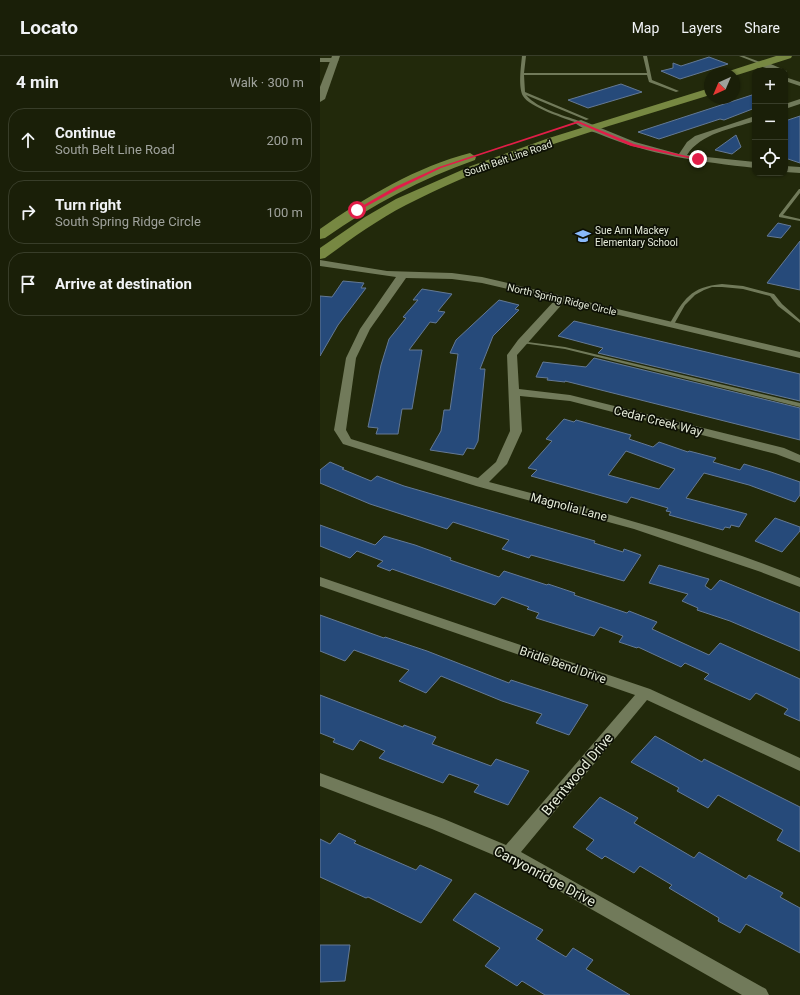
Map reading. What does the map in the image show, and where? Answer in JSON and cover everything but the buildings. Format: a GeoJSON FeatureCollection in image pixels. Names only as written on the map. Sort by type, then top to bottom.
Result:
{"type":"FeatureCollection","features":[{"type":"Feature","properties":{"kind":"main road"},"geometry":{"type":"LineString","coordinates":[[740,73],[752,71]]}},
{"type":"Feature","properties":{"kind":"main road"},"geometry":{"type":"LineString","coordinates":[[740,81],[752,76]]}},
{"type":"Feature","properties":{"kind":"main road","name":"South Belt Line Road"},"geometry":{"type":"LineString","coordinates":[[320,255],[400,202],[455,177],[586,123],[704,82]]}},
{"type":"Feature","properties":{"kind":"main road","name":"South Belt Line Road"},"geometry":{"type":"LineString","coordinates":[[320,235],[357,210],[397,188],[440,168],[586,123],[704,93]]}},
{"type":"Feature","properties":{"kind":"street"},"geometry":{"type":"LineString","coordinates":[[320,60],[336,58],[320,99]]}},
{"type":"Feature","properties":{"kind":"street"},"geometry":{"type":"LineString","coordinates":[[788,73],[800,77]]}},
{"type":"Feature","properties":{"kind":"street"},"geometry":{"type":"LineString","coordinates":[[788,80],[800,84]]}},
{"type":"Feature","properties":{"kind":"street"},"geometry":{"type":"LineString","coordinates":[[788,106],[800,101]]}},
{"type":"Feature","properties":{"kind":"street"},"geometry":{"type":"LineString","coordinates":[[682,156],[690,144],[698,138],[752,119]]}},
{"type":"Feature","properties":{"kind":"street"},"geometry":{"type":"LineString","coordinates":[[586,123],[633,145],[682,156],[752,165]]}},
{"type":"Feature","properties":{"kind":"street"},"geometry":{"type":"LineString","coordinates":[[788,169],[800,170]]}},
{"type":"Feature","properties":{"kind":"street","name":"North Spring Ridge Circle"},"geometry":{"type":"LineString","coordinates":[[320,263],[387,274],[452,276],[482,280],[800,355]]}},
{"type":"Feature","properties":{"kind":"street","name":"Magnolia Lane"},"geometry":{"type":"LineString","coordinates":[[403,275],[365,329],[351,358],[340,430],[347,441],[480,483],[639,526],[800,582]]}},
{"type":"Feature","properties":{"kind":"street"},"geometry":{"type":"LineString","coordinates":[[480,483],[501,464],[516,431],[512,355],[562,299]]}},
{"type":"Feature","properties":{"kind":"street","name":"Cedar Creek Way"},"geometry":{"type":"LineString","coordinates":[[514,392],[570,398],[780,451],[800,459]]}},
{"type":"Feature","properties":{"kind":"street","name":"Bridle Bend Drive"},"geometry":{"type":"LineString","coordinates":[[320,581],[645,693],[800,765]]}},
{"type":"Feature","properties":{"kind":"street","name":"Brentwood Drive"},"geometry":{"type":"LineString","coordinates":[[509,854],[645,693]]}},
{"type":"Feature","properties":{"kind":"street","name":"Canyonridge Drive"},"geometry":{"type":"LineString","coordinates":[[320,779],[438,824],[509,854],[759,995]]}},
{"type":"Feature","properties":{"kind":"lane"},"geometry":{"type":"LineString","coordinates":[[524,56],[523,74],[525,96],[534,103],[586,123]]}},
{"type":"Feature","properties":{"kind":"lane"},"geometry":{"type":"LineString","coordinates":[[645,56],[650,81],[677,90]]}},
{"type":"Feature","properties":{"kind":"lane"},"geometry":{"type":"LineString","coordinates":[[741,56],[773,68]]}},
{"type":"Feature","properties":{"kind":"lane"},"geometry":{"type":"LineString","coordinates":[[523,74],[648,74]]}},
{"type":"Feature","properties":{"kind":"lane"},"geometry":{"type":"LineString","coordinates":[[524,93],[586,123]]}},
{"type":"Feature","properties":{"kind":"lane"},"geometry":{"type":"LineString","coordinates":[[534,103],[542,101]]}},
{"type":"Feature","properties":{"kind":"lane"},"geometry":{"type":"LineString","coordinates":[[799,192],[780,216],[800,220]]}},
{"type":"Feature","properties":{"kind":"lane"},"geometry":{"type":"LineString","coordinates":[[671,325],[694,294],[709,288],[732,285],[772,295],[780,305],[800,322]]}},
{"type":"Feature","properties":{"kind":"lane"},"geometry":{"type":"LineString","coordinates":[[522,342],[565,348],[800,405]]}},
{"type":"Feature","properties":{"kind":"place","name":"Sue Ann Mackey Elementary School"},"geometry":{"type":"Point","coordinates":[583,236]}},
{"type":"Feature","properties":{"kind":"route"},"geometry":{"type":"LineString","coordinates":[[357,210],[397,188],[440,168],[578,122],[633,145],[698,159]]}}]}
